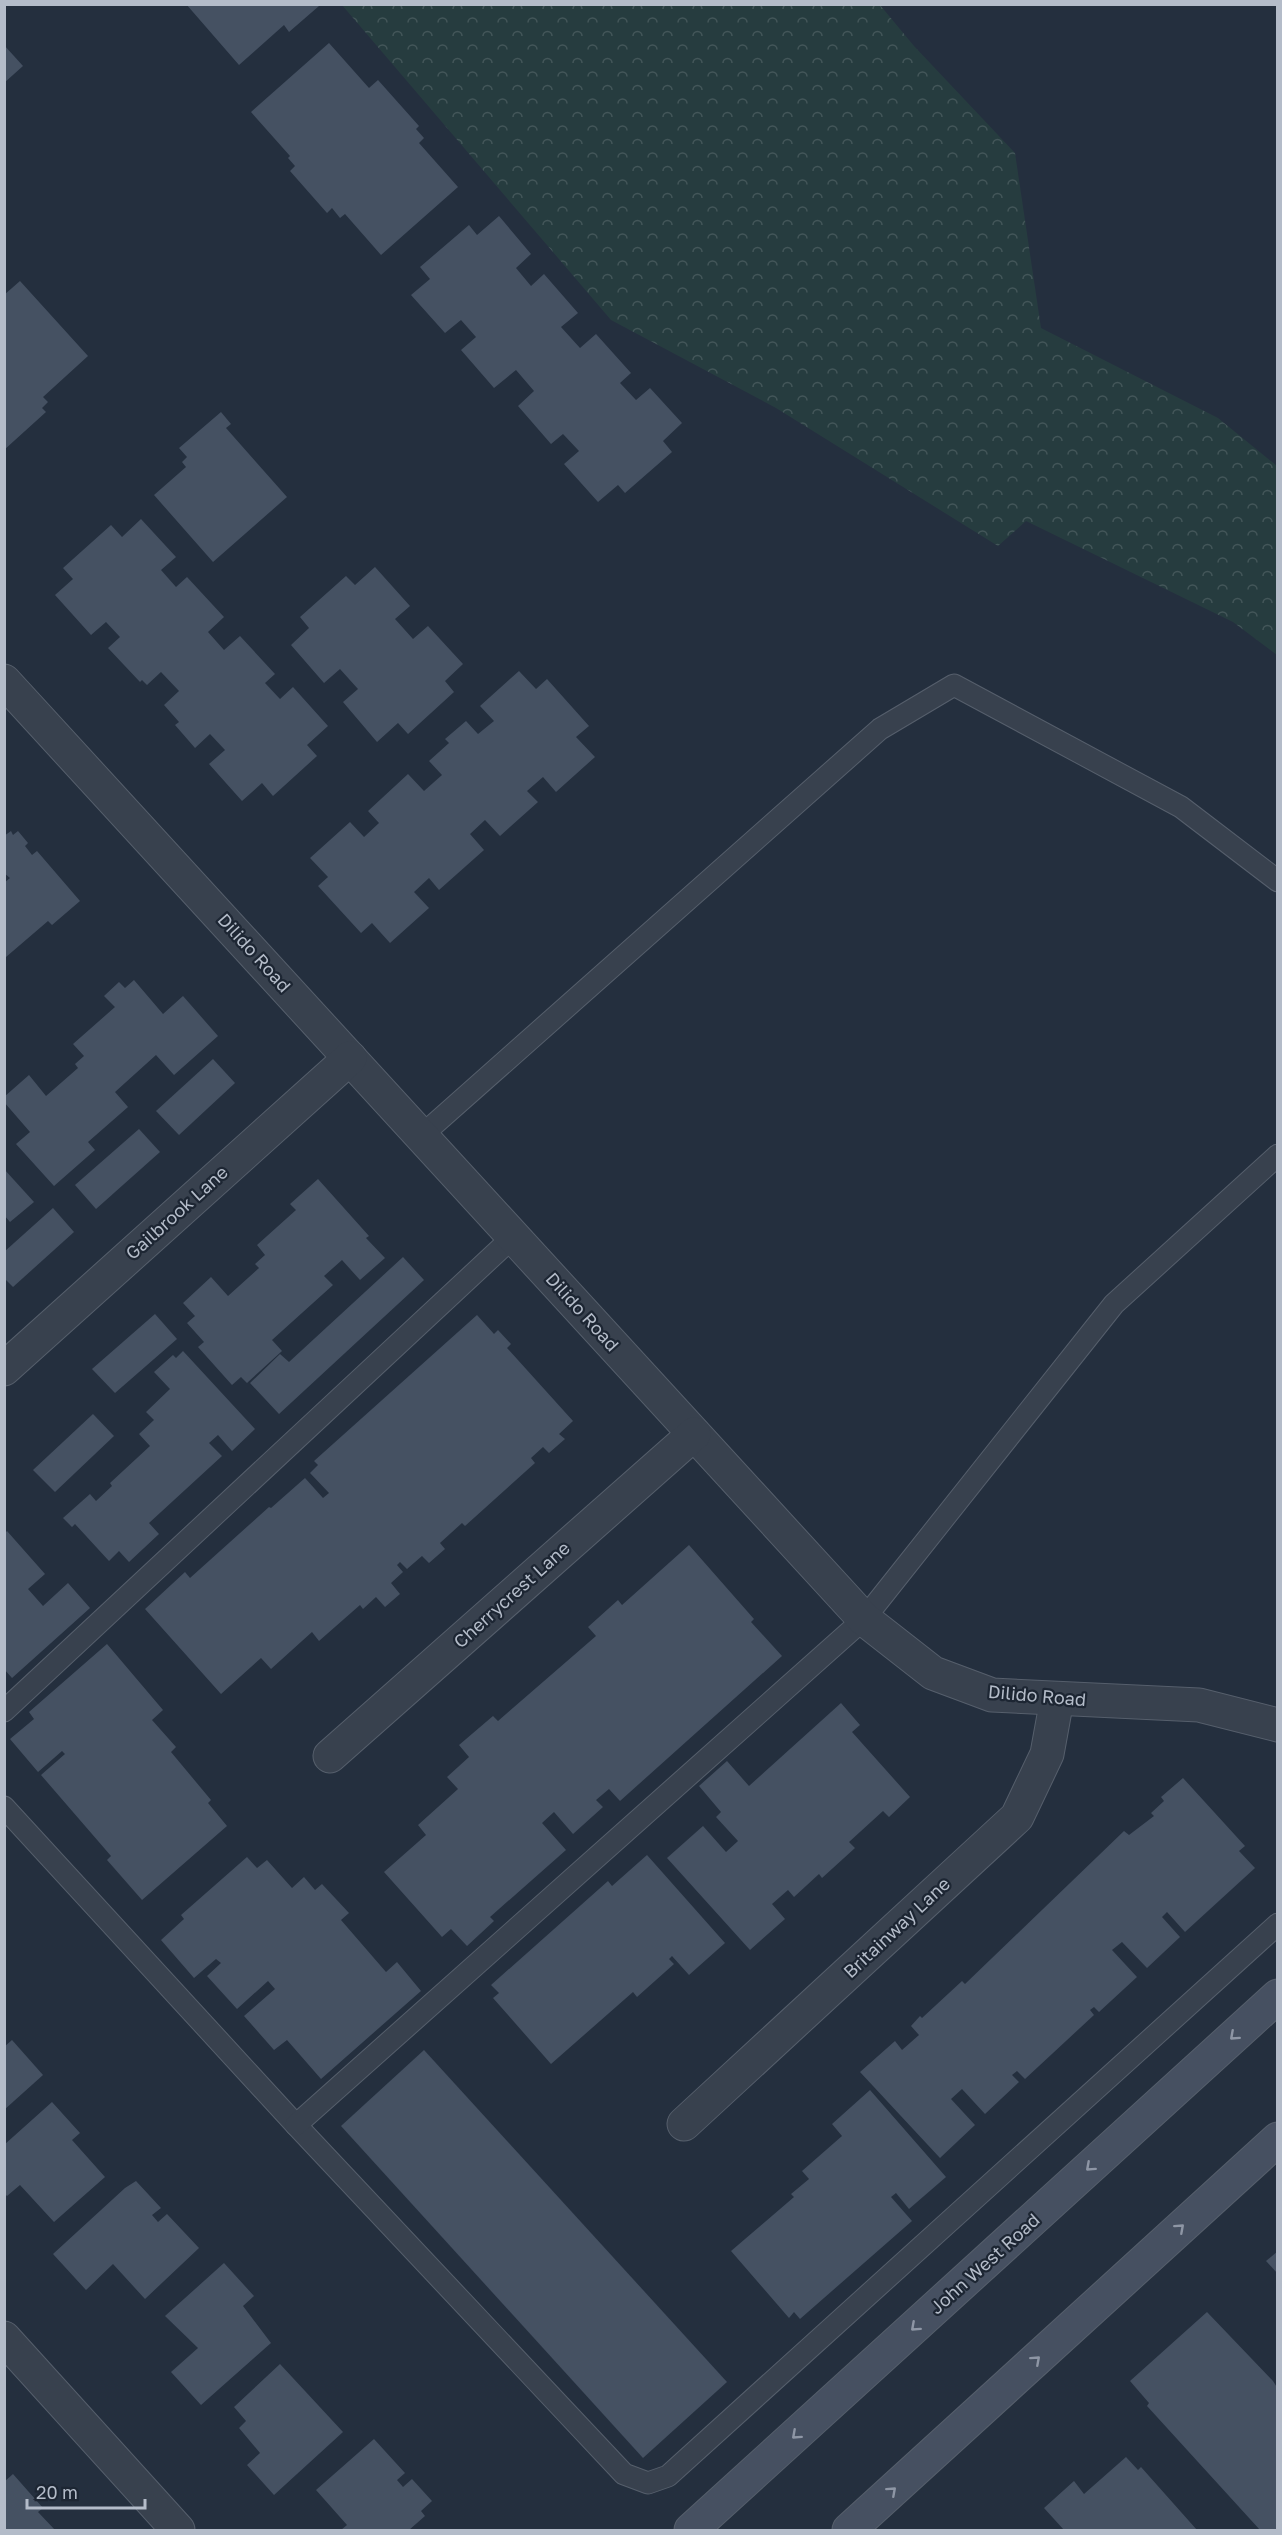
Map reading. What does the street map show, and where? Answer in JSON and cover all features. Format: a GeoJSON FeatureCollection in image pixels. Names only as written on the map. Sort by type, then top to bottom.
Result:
{"type":"FeatureCollection","features":[{"type":"Feature","properties":{"kind":"main road","name":"John West Road"},"geometry":{"type":"LineString","coordinates":[[692,2530],[1278,1996]]}},
{"type":"Feature","properties":{"kind":"main road"},"geometry":{"type":"LineString","coordinates":[[849,2530],[1278,2139]]}},
{"type":"Feature","properties":{"kind":"street","name":"Dilido Road"},"geometry":{"type":"LineString","coordinates":[[6,687],[350,1058],[864,1619],[933,1673],[992,1695],[1057,1700],[1199,1705],[1278,1725]]}},
{"type":"Feature","properties":{"kind":"street","name":"Gailbrook Lane"},"geometry":{"type":"LineString","coordinates":[[4,1369],[350,1058]]}},
{"type":"Feature","properties":{"kind":"street","name":"Cherrycrest Lane"},"geometry":{"type":"LineString","coordinates":[[330,1756],[694,1434]]}},
{"type":"Feature","properties":{"kind":"street","name":"Britainway Lane"},"geometry":{"type":"LineString","coordinates":[[684,2124],[1017,1817],[1047,1754],[1057,1700]]}},
{"type":"Feature","properties":{"kind":"street"},"geometry":{"type":"LineString","coordinates":[[4,2338],[178,2530]]}},
{"type":"Feature","properties":{"kind":"lane"},"geometry":{"type":"LineString","coordinates":[[421,1136],[880,729],[954,685],[1181,807],[1278,881]]}},
{"type":"Feature","properties":{"kind":"lane"},"geometry":{"type":"LineString","coordinates":[[296,2125],[864,1619],[1114,1304],[1278,1155]]}},
{"type":"Feature","properties":{"kind":"lane"},"geometry":{"type":"LineString","coordinates":[[4,1711],[513,1237]]}},
{"type":"Feature","properties":{"kind":"lane"},"geometry":{"type":"LineString","coordinates":[[4,1807],[296,2125],[624,2474],[648,2484],[668,2476],[1278,1924]]}},
{"type":"Feature","properties":{"kind":"green space"},"geometry":{"type":"Polygon","coordinates":[[[342,5],[880,5],[914,46],[1015,153],[1041,328],[1218,418],[1277,466],[1277,655],[1233,622],[1026,521],[998,546],[776,408],[611,320],[342,5]]]}},
{"type":"Feature","properties":{"kind":"building"},"geometry":{"type":"Polygon","coordinates":[[[186,4],[318,4],[319,6],[289,32],[284,25],[239,65],[186,4]]]}},
{"type":"Feature","properties":{"kind":"building"},"geometry":{"type":"Polygon","coordinates":[[[329,43],[369,88],[378,80],[419,126],[416,129],[424,138],[419,143],[458,187],[381,255],[345,214],[340,218],[332,208],[327,213],[290,171],[295,166],[288,158],[290,156],[251,112],[329,43]]]}},
{"type":"Feature","properties":{"kind":"building"},"geometry":{"type":"Polygon","coordinates":[[[4,45],[23,66],[4,83],[4,45]]]}},
{"type":"Feature","properties":{"kind":"building"},"geometry":{"type":"Polygon","coordinates":[[[499,216],[531,254],[516,268],[531,286],[544,274],[578,313],[561,327],[580,348],[596,334],[631,373],[620,383],[636,400],[650,388],[682,423],[663,441],[672,452],[625,493],[618,485],[598,502],[564,464],[579,451],[563,434],[551,444],[518,406],[534,391],[516,370],[494,388],[461,350],[476,337],[461,320],[445,333],[411,295],[430,279],[420,267],[469,225],[477,235],[499,216]]]}},
{"type":"Feature","properties":{"kind":"building"},"geometry":{"type":"Polygon","coordinates":[[[20,281],[88,356],[43,397],[48,402],[42,408],[46,412],[4,450],[4,295],[20,281]]]}},
{"type":"Feature","properties":{"kind":"building"},"geometry":{"type":"Polygon","coordinates":[[[221,412],[231,424],[226,428],[287,497],[213,562],[154,495],[186,467],[182,462],[187,457],[179,448],[221,412]]]}},
{"type":"Feature","properties":{"kind":"building"},"geometry":{"type":"Polygon","coordinates":[[[141,519],[176,557],[161,570],[176,587],[187,577],[224,617],[208,632],[224,650],[240,636],[275,674],[265,683],[280,699],[293,687],[328,726],[307,745],[317,756],[273,796],[262,783],[242,801],[209,764],[225,750],[210,734],[195,748],[175,725],[179,722],[164,705],[179,691],[161,672],[147,685],[142,680],[140,682],[108,648],[120,637],[106,622],[91,635],[55,595],[73,579],[63,568],[111,525],[122,537],[141,519]]]}},
{"type":"Feature","properties":{"kind":"building"},"geometry":{"type":"Polygon","coordinates":[[[375,567],[410,606],[395,619],[413,639],[428,626],[463,664],[445,681],[454,692],[408,734],[398,723],[377,742],[343,702],[358,689],[340,669],[324,683],[291,645],[309,628],[300,617],[346,576],[355,585],[375,567]]]}},
{"type":"Feature","properties":{"kind":"building"},"geometry":{"type":"Polygon","coordinates":[[[519,671],[536,689],[547,679],[589,726],[576,737],[595,757],[556,792],[543,777],[527,791],[538,802],[500,836],[485,820],[470,834],[484,850],[439,890],[429,878],[414,892],[429,908],[390,943],[372,923],[361,933],[318,886],[328,877],[310,858],[350,822],[364,837],[379,823],[368,811],[408,774],[424,791],[442,775],[429,761],[449,743],[445,739],[466,721],[478,734],[494,721],[480,706],[519,671]]]}},
{"type":"Feature","properties":{"kind":"building"},"geometry":{"type":"Polygon","coordinates":[[[11,831],[13,835],[18,831],[28,843],[25,846],[32,855],[37,851],[80,901],[52,925],[48,921],[6,957],[4,883],[10,878],[4,873],[4,836],[11,831]]]}},
{"type":"Feature","properties":{"kind":"building"},"geometry":{"type":"Polygon","coordinates":[[[134,980],[163,1014],[183,996],[218,1036],[174,1075],[156,1055],[115,1092],[128,1107],[88,1142],[95,1150],[54,1186],[16,1144],[30,1132],[4,1102],[4,1097],[29,1075],[46,1096],[78,1068],[75,1064],[84,1056],[73,1044],[115,1007],[104,996],[119,982],[125,988],[134,980]]]}},
{"type":"Feature","properties":{"kind":"building"},"geometry":{"type":"Polygon","coordinates":[[[213,1059],[235,1083],[179,1135],[156,1111],[213,1059]]]}},
{"type":"Feature","properties":{"kind":"building"},"geometry":{"type":"Polygon","coordinates":[[[139,1129],[160,1152],[96,1209],[75,1185],[139,1129]]]}},
{"type":"Feature","properties":{"kind":"building"},"geometry":{"type":"Polygon","coordinates":[[[4,1169],[34,1202],[10,1222],[4,1215],[4,1169]]]}},
{"type":"Feature","properties":{"kind":"building"},"geometry":{"type":"Polygon","coordinates":[[[318,1179],[369,1236],[366,1238],[385,1258],[360,1280],[342,1260],[324,1276],[333,1285],[272,1340],[282,1351],[247,1383],[241,1377],[232,1385],[198,1347],[204,1342],[187,1323],[195,1316],[183,1303],[211,1277],[228,1296],[259,1268],[255,1264],[265,1255],[257,1245],[296,1210],[290,1204],[318,1179]]]}},
{"type":"Feature","properties":{"kind":"building"},"geometry":{"type":"Polygon","coordinates":[[[53,1208],[74,1232],[13,1287],[4,1278],[4,1252],[53,1208]]]}},
{"type":"Feature","properties":{"kind":"building"},"geometry":{"type":"Polygon","coordinates":[[[403,1257],[424,1280],[279,1414],[250,1383],[280,1354],[289,1362],[403,1257]]]}},
{"type":"Feature","properties":{"kind":"building"},"geometry":{"type":"Polygon","coordinates":[[[155,1314],[177,1339],[115,1393],[92,1369],[155,1314]]]}},
{"type":"Feature","properties":{"kind":"building"},"geometry":{"type":"Polygon","coordinates":[[[477,1315],[494,1334],[498,1330],[511,1344],[507,1348],[573,1421],[559,1434],[565,1439],[549,1453],[543,1447],[531,1458],[535,1463],[465,1526],[462,1523],[440,1543],[445,1549],[429,1563],[422,1556],[407,1569],[400,1562],[397,1565],[403,1572],[391,1583],[400,1594],[385,1607],[376,1597],[363,1609],[360,1605],[319,1641],[312,1632],[271,1669],[261,1658],[221,1694],[145,1609],[185,1572],[190,1578],[305,1478],[323,1498],[329,1493],[310,1473],[318,1465],[314,1461],[477,1315]]]}},
{"type":"Feature","properties":{"kind":"building"},"geometry":{"type":"Polygon","coordinates":[[[183,1351],[255,1429],[232,1451],[218,1435],[209,1443],[222,1456],[149,1523],[159,1534],[129,1562],[119,1551],[109,1561],[75,1524],[72,1527],[63,1518],[90,1494],[96,1501],[112,1486],[110,1483],[150,1446],[139,1434],[154,1420],[146,1412],[170,1389],[154,1372],[173,1355],[176,1358],[183,1351]]]}},
{"type":"Feature","properties":{"kind":"building"},"geometry":{"type":"Polygon","coordinates":[[[93,1414],[114,1436],[55,1492],[33,1470],[93,1414]]]}},
{"type":"Feature","properties":{"kind":"building"},"geometry":{"type":"Polygon","coordinates":[[[7,1531],[45,1574],[28,1589],[43,1606],[68,1583],[90,1608],[12,1678],[4,1669],[4,1534],[7,1531]]]}},
{"type":"Feature","properties":{"kind":"building"},"geometry":{"type":"Polygon","coordinates":[[[689,1545],[754,1619],[751,1622],[782,1656],[620,1801],[609,1789],[596,1800],[603,1807],[573,1834],[554,1812],[542,1823],[566,1850],[490,1917],[494,1921],[467,1946],[451,1929],[442,1937],[384,1872],[426,1835],[418,1825],[458,1789],[447,1777],[469,1757],[459,1745],[493,1716],[498,1721],[596,1636],[588,1627],[618,1600],[622,1605],[689,1545]]]}},
{"type":"Feature","properties":{"kind":"building"},"geometry":{"type":"Polygon","coordinates":[[[107,1644],[163,1710],[152,1720],[176,1747],[171,1752],[211,1800],[208,1803],[227,1826],[142,1900],[107,1860],[111,1856],[41,1775],[65,1754],[62,1751],[38,1772],[10,1739],[34,1719],[29,1712],[107,1644]]]}},
{"type":"Feature","properties":{"kind":"building"},"geometry":{"type":"Polygon","coordinates":[[[841,1703],[860,1725],[852,1732],[910,1797],[889,1817],[883,1811],[849,1842],[855,1848],[822,1878],[819,1874],[794,1897],[788,1890],[772,1904],[785,1919],[750,1950],[667,1858],[703,1826],[726,1852],[738,1841],[716,1817],[721,1812],[699,1786],[727,1761],[749,1786],[841,1703]]]}},
{"type":"Feature","properties":{"kind":"building"},"geometry":{"type":"Polygon","coordinates":[[[1183,1778],[1245,1846],[1239,1851],[1255,1868],[1185,1932],[1167,1912],[1162,1917],[1180,1937],[1147,1968],[1122,1942],[1112,1950],[1137,1977],[1099,2012],[1094,2007],[1090,2010],[1094,2015],[1025,2079],[1017,2071],[1012,2075],[1019,2082],[985,2114],[962,2089],[951,2099],[975,2125],[940,2158],[860,2072],[895,2041],[902,2050],[919,2035],[911,2026],[920,2016],[922,2018],[962,1981],[965,1984],[1124,1831],[1129,1835],[1154,1816],[1151,1813],[1164,1801],[1161,1797],[1183,1778]]]}},
{"type":"Feature","properties":{"kind":"building"},"geometry":{"type":"Polygon","coordinates":[[[647,1855],[725,1943],[689,1975],[672,1956],[669,1959],[674,1964],[637,1997],[633,1992],[551,2064],[493,1998],[499,1993],[491,1985],[608,1881],[612,1886],[647,1855]]]}},
{"type":"Feature","properties":{"kind":"building"},"geometry":{"type":"Polygon","coordinates":[[[247,1857],[257,1868],[267,1860],[292,1888],[304,1877],[315,1890],[322,1884],[349,1913],[341,1920],[386,1972],[397,1962],[421,1991],[321,2079],[287,2040],[274,2050],[244,2016],[275,1989],[268,1981],[237,2009],[207,1976],[221,1963],[216,1959],[194,1978],[161,1940],[184,1919],[181,1915],[247,1857]]]}},
{"type":"Feature","properties":{"kind":"building"},"geometry":{"type":"Polygon","coordinates":[[[12,2040],[43,2075],[4,2110],[4,2047],[12,2040]]]}},
{"type":"Feature","properties":{"kind":"building"},"geometry":{"type":"Polygon","coordinates":[[[424,2050],[727,2382],[643,2458],[341,2126],[424,2050]]]}},
{"type":"Feature","properties":{"kind":"building"},"geometry":{"type":"Polygon","coordinates":[[[870,2090],[946,2177],[909,2209],[896,2193],[891,2197],[912,2221],[800,2319],[794,2312],[789,2318],[731,2251],[794,2197],[791,2194],[809,2179],[802,2171],[842,2136],[832,2124],[870,2090]]]}},
{"type":"Feature","properties":{"kind":"building"},"geometry":{"type":"Polygon","coordinates":[[[52,2102],[80,2133],[72,2140],[105,2177],[54,2222],[20,2185],[7,2196],[4,2193],[4,2145],[52,2102]]]}},
{"type":"Feature","properties":{"kind":"building"},"geometry":{"type":"Polygon","coordinates":[[[136,2181],[161,2208],[152,2215],[158,2222],[167,2214],[199,2248],[145,2299],[113,2264],[86,2290],[53,2254],[125,2188],[136,2181]]]}},
{"type":"Feature","properties":{"kind":"building"},"geometry":{"type":"Polygon","coordinates":[[[1278,2251],[1278,2274],[1266,2261],[1278,2251]]]}},
{"type":"Feature","properties":{"kind":"building"},"geometry":{"type":"Polygon","coordinates":[[[224,2263],[254,2296],[243,2306],[271,2343],[201,2405],[171,2372],[198,2348],[165,2316],[224,2263]]]}},
{"type":"Feature","properties":{"kind":"building"},"geometry":{"type":"Polygon","coordinates":[[[1207,2312],[1278,2389],[1278,2530],[1260,2530],[1147,2406],[1149,2403],[1130,2381],[1207,2312]]]}},
{"type":"Feature","properties":{"kind":"building"},"geometry":{"type":"Polygon","coordinates":[[[280,2364],[343,2432],[274,2495],[247,2465],[260,2453],[239,2428],[246,2421],[234,2407],[280,2364]]]}},
{"type":"Feature","properties":{"kind":"building"},"geometry":{"type":"Polygon","coordinates":[[[374,2439],[405,2473],[397,2480],[403,2487],[412,2479],[432,2501],[421,2511],[425,2516],[409,2530],[341,2530],[347,2525],[316,2490],[374,2439]]]}},
{"type":"Feature","properties":{"kind":"building"},"geometry":{"type":"Polygon","coordinates":[[[1126,2457],[1138,2470],[1141,2467],[1197,2530],[1064,2530],[1044,2508],[1074,2481],[1084,2494],[1126,2457]]]}},
{"type":"Feature","properties":{"kind":"building"},"geometry":{"type":"Polygon","coordinates":[[[13,2474],[43,2508],[38,2512],[55,2530],[4,2530],[4,2482],[13,2474]]]}}]}
